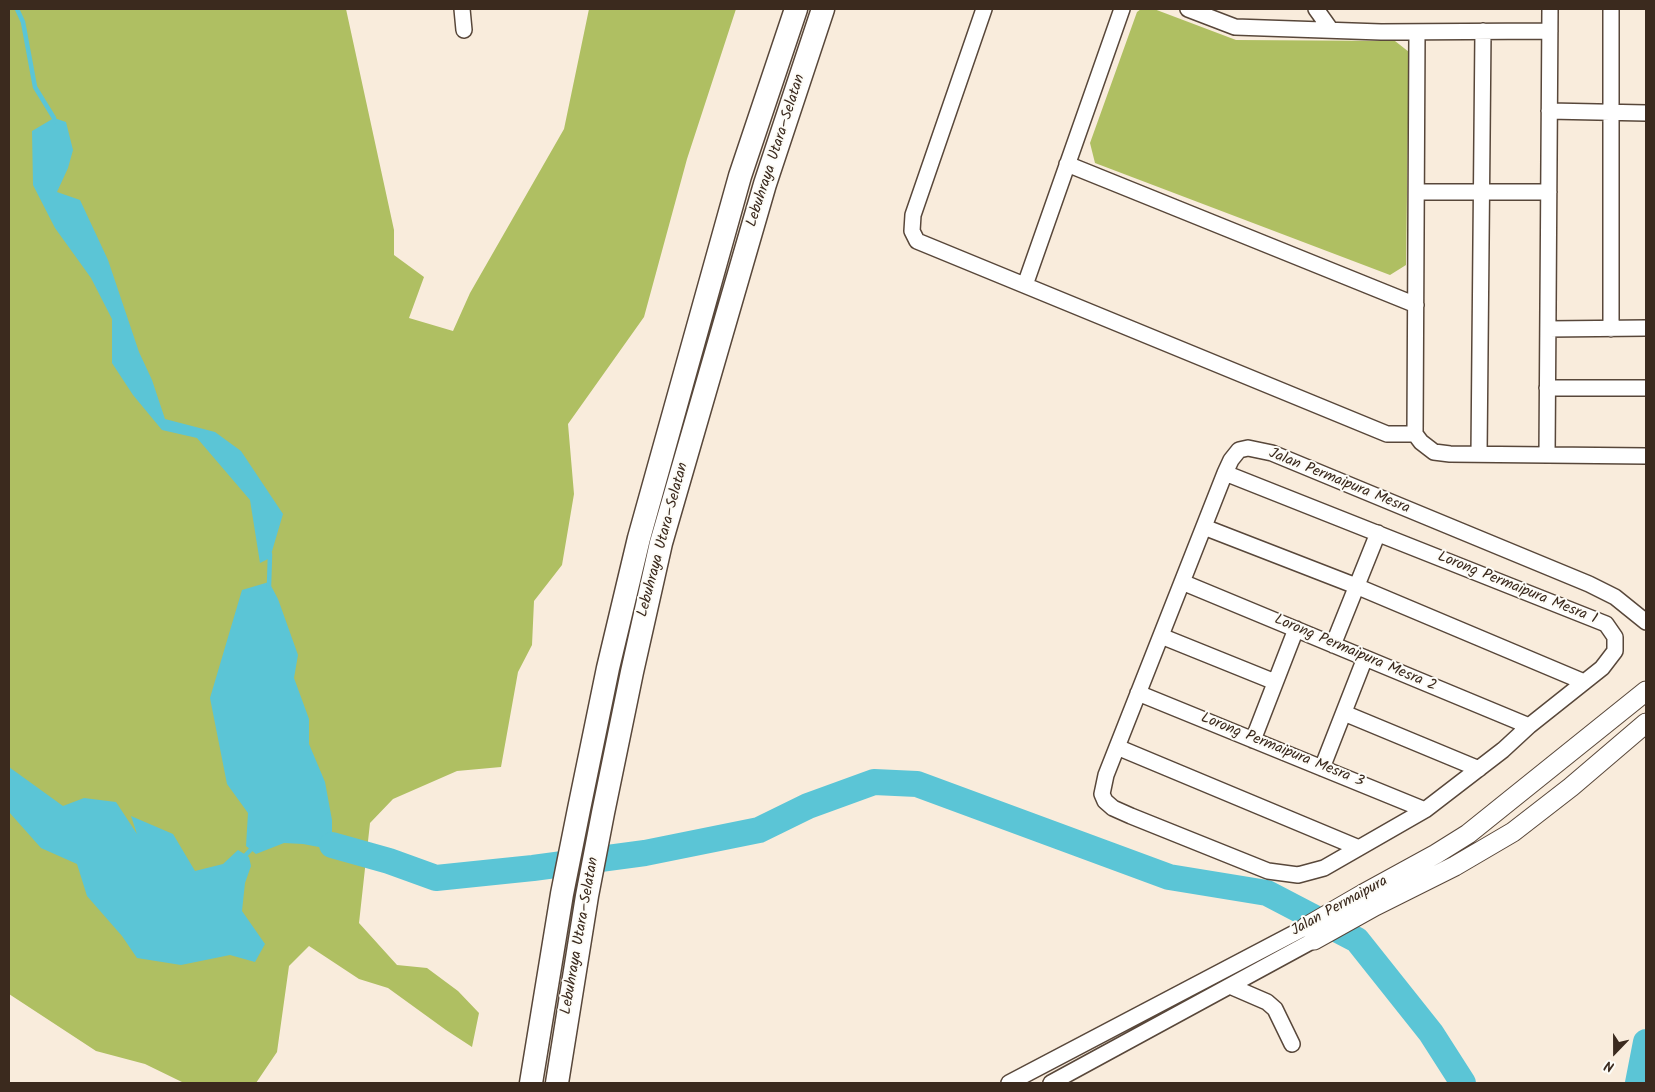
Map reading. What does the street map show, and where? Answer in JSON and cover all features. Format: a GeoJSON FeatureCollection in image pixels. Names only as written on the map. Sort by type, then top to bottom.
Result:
{"type":"FeatureCollection","features":[{"type":"Feature","properties":{"kind":"highway","name":"Lebuhraya Utara–Selatan"},"geometry":{"type":"LineString","coordinates":[[531,1083],[562,894],[608,668],[639,538],[740,176],[796,9]]}},
{"type":"Feature","properties":{"kind":"highway","name":"Lebuhraya Utara–Selatan"},"geometry":{"type":"LineString","coordinates":[[557,1083],[587,896],[632,672],[661,543],[765,184],[822,9]]}},
{"type":"Feature","properties":{"kind":"main road","name":"Jalan Permaipura"},"geometry":{"type":"LineString","coordinates":[[1310,934],[1369,900],[1428,858],[1468,834],[1646,691]]}},
{"type":"Feature","properties":{"kind":"main road","name":"Jalan Permaipura"},"geometry":{"type":"LineString","coordinates":[[1369,900],[1455,866],[1513,832],[1572,787],[1646,723]]}},
{"type":"Feature","properties":{"kind":"street"},"geometry":{"type":"LineString","coordinates":[[462,9],[464,30]]}},
{"type":"Feature","properties":{"kind":"street"},"geometry":{"type":"LineString","coordinates":[[984,9],[913,215],[912,231],[917,241],[1387,434],[1415,434]]}},
{"type":"Feature","properties":{"kind":"street"},"geometry":{"type":"LineString","coordinates":[[1025,285],[1122,9]]}},
{"type":"Feature","properties":{"kind":"street"},"geometry":{"type":"LineString","coordinates":[[1188,9],[1235,27],[1418,32],[1550,31]]}},
{"type":"Feature","properties":{"kind":"street"},"geometry":{"type":"LineString","coordinates":[[1316,9],[1331,30]]}},
{"type":"Feature","properties":{"kind":"street"},"geometry":{"type":"LineString","coordinates":[[1547,455],[1550,9]]}},
{"type":"Feature","properties":{"kind":"street"},"geometry":{"type":"LineString","coordinates":[[1611,9],[1611,329]]}},
{"type":"Feature","properties":{"kind":"street"},"geometry":{"type":"LineString","coordinates":[[1418,32],[1415,434],[1421,442],[1434,452],[1646,456]]}},
{"type":"Feature","properties":{"kind":"street"},"geometry":{"type":"LineString","coordinates":[[1480,454],[1482,32]]}},
{"type":"Feature","properties":{"kind":"street"},"geometry":{"type":"LineString","coordinates":[[1549,112],[1646,113]]}},
{"type":"Feature","properties":{"kind":"street"},"geometry":{"type":"LineString","coordinates":[[1067,164],[1416,305]]}},
{"type":"Feature","properties":{"kind":"street"},"geometry":{"type":"LineString","coordinates":[[1416,192],[1549,192]]}},
{"type":"Feature","properties":{"kind":"street"},"geometry":{"type":"LineString","coordinates":[[1548,329],[1646,328]]}},
{"type":"Feature","properties":{"kind":"street"},"geometry":{"type":"LineString","coordinates":[[1547,388],[1646,388]]}},
{"type":"Feature","properties":{"kind":"street","name":"Jalan Permaipura Mesra"},"geometry":{"type":"LineString","coordinates":[[1359,848],[1324,868],[1298,875],[1268,872],[1113,808],[1105,802],[1102,794],[1106,775],[1225,473],[1231,460],[1239,450],[1248,448],[1272,453],[1589,584],[1615,597],[1646,622]]}},
{"type":"Feature","properties":{"kind":"street","name":"Lorong Permaipura Mesra 1"},"geometry":{"type":"LineString","coordinates":[[1225,473],[1606,624],[1615,636],[1614,651],[1602,668],[1529,726],[1479,769],[1425,810],[1359,848]]}},
{"type":"Feature","properties":{"kind":"street"},"geometry":{"type":"LineString","coordinates":[[1204,527],[1356,586],[1584,682]]}},
{"type":"Feature","properties":{"kind":"street"},"geometry":{"type":"LineString","coordinates":[[1333,645],[1378,533]]}},
{"type":"Feature","properties":{"kind":"street","name":"Lorong Permaipura Mesra 2"},"geometry":{"type":"LineString","coordinates":[[1182,582],[1529,726]]}},
{"type":"Feature","properties":{"kind":"street"},"geometry":{"type":"LineString","coordinates":[[1253,740],[1296,629]]}},
{"type":"Feature","properties":{"kind":"street"},"geometry":{"type":"LineString","coordinates":[[1161,636],[1275,682]]}},
{"type":"Feature","properties":{"kind":"street"},"geometry":{"type":"LineString","coordinates":[[1322,768],[1365,658]]}},
{"type":"Feature","properties":{"kind":"street","name":"Lorong Permaipura Mesra 3"},"geometry":{"type":"LineString","coordinates":[[1138,693],[1425,810]]}},
{"type":"Feature","properties":{"kind":"street"},"geometry":{"type":"LineString","coordinates":[[1344,713],[1479,769]]}},
{"type":"Feature","properties":{"kind":"street"},"geometry":{"type":"LineString","coordinates":[[1117,747],[1359,848]]}},
{"type":"Feature","properties":{"kind":"street","name":"Jalan Permaipura"},"geometry":{"type":"LineString","coordinates":[[1051,1083],[1230,986],[1310,934]]}},
{"type":"Feature","properties":{"kind":"street","name":"Jalan Permaipura"},"geometry":{"type":"LineString","coordinates":[[1009,1083],[1310,934]]}},
{"type":"Feature","properties":{"kind":"street"},"geometry":{"type":"LineString","coordinates":[[1230,986],[1266,1002],[1275,1009],[1292,1044]]}},
{"type":"Feature","properties":{"kind":"green space"},"geometry":{"type":"Polygon","coordinates":[[[9,9],[346,9],[394,230],[394,255],[424,277],[409,318],[453,331],[470,293],[564,129],[589,9],[736,9],[687,159],[644,317],[568,424],[574,494],[562,565],[534,601],[532,645],[518,672],[501,767],[457,771],[393,799],[370,823],[359,923],[397,965],[427,968],[458,991],[479,1013],[472,1047],[388,988],[359,979],[309,946],[289,966],[277,1052],[256,1083],[184,1083],[145,1064],[96,1051],[9,994],[9,9]]]}},
{"type":"Feature","properties":{"kind":"green space"},"geometry":{"type":"Polygon","coordinates":[[[1141,9],[1154,9],[1236,40],[1395,41],[1409,52],[1406,265],[1390,275],[1095,163],[1090,143],[1137,12],[1141,9]]]}},
{"type":"Feature","properties":{"kind":"water"},"geometry":{"type":"Polygon","coordinates":[[[54,118],[66,122],[73,150],[68,168],[57,192],[80,200],[108,260],[139,352],[152,380],[165,419],[215,432],[241,451],[283,514],[270,558],[260,563],[250,500],[197,438],[162,430],[133,395],[112,363],[112,319],[91,278],[55,228],[33,185],[32,131],[54,118]]]}},
{"type":"Feature","properties":{"kind":"water"},"geometry":{"type":"Polygon","coordinates":[[[269,582],[278,599],[298,655],[294,678],[309,719],[309,744],[325,782],[332,820],[332,845],[324,848],[284,843],[256,854],[246,846],[248,813],[227,784],[210,698],[242,590],[269,582]]]}},
{"type":"Feature","properties":{"kind":"water"},"geometry":{"type":"Polygon","coordinates":[[[9,767],[63,806],[84,798],[116,802],[137,834],[131,816],[173,834],[195,871],[223,864],[238,850],[249,857],[251,866],[245,883],[242,911],[265,944],[255,962],[230,955],[181,965],[137,958],[122,936],[87,896],[77,864],[41,848],[9,812],[9,767]]]}},
{"type":"Feature","properties":{"kind":"waterway"},"geometry":{"type":"LineString","coordinates":[[17,9],[23,22],[35,87],[54,118],[54,122]]}},
{"type":"Feature","properties":{"kind":"waterway"},"geometry":{"type":"LineString","coordinates":[[269,586],[270,554]]}},
{"type":"Feature","properties":{"kind":"waterway"},"geometry":{"type":"LineString","coordinates":[[332,845],[389,861],[436,878],[533,868],[645,853],[759,830],[808,806],[874,782],[917,784],[1169,877],[1267,893],[1357,940],[1431,1033],[1463,1083]]}},
{"type":"Feature","properties":{"kind":"waterway"},"geometry":{"type":"LineString","coordinates":[[243,858],[255,845]]}},
{"type":"Feature","properties":{"kind":"waterway"},"geometry":{"type":"LineString","coordinates":[[1638,1083],[1646,1042]]}}]}
